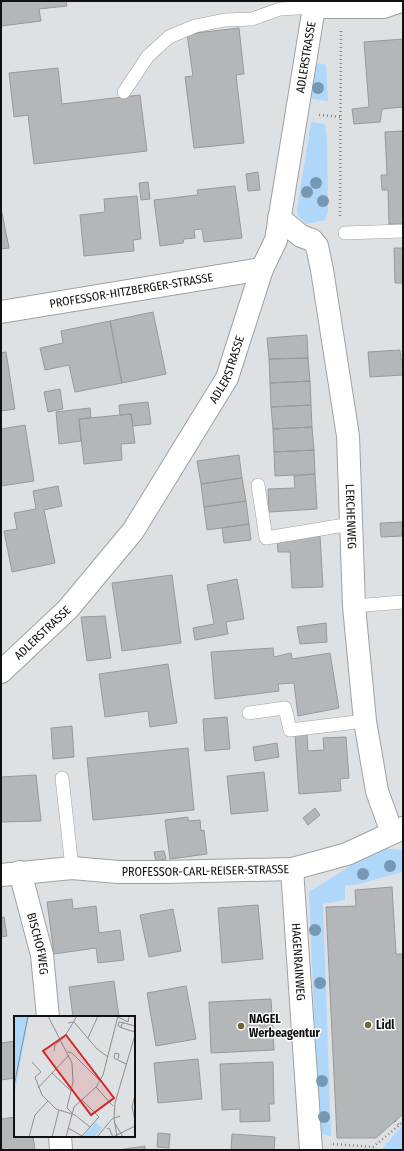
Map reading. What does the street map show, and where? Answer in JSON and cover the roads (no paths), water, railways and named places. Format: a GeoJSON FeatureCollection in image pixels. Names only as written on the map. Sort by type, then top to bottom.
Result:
{"type":"FeatureCollection","features":[{"type":"Feature","properties":{"kind":"street"},"geometry":{"type":"LineString","coordinates":[[315,4],[383,7],[401,1]]}},
{"type":"Feature","properties":{"kind":"street","name":"ADLERSTRASSE"},"geometry":{"type":"LineString","coordinates":[[1,672],[68,609],[133,531],[227,378],[262,268],[276,240],[315,4]]}},
{"type":"Feature","properties":{"kind":"street","name":"LERCHENWEG"},"geometry":{"type":"LineString","coordinates":[[279,218],[300,236],[312,240],[317,246],[322,270],[348,436],[354,606],[365,721],[377,791],[397,830]]}},
{"type":"Feature","properties":{"kind":"street","name":"PROFESSOR-HITZBERGER-STRASSE"},"geometry":{"type":"LineString","coordinates":[[1,312],[262,268]]}},
{"type":"Feature","properties":{"kind":"street","name":"PROFESSOR-CARL-REISER-STRASSE"},"geometry":{"type":"LineString","coordinates":[[11,874],[72,868],[118,872],[292,869],[347,854],[397,830]]}},
{"type":"Feature","properties":{"kind":"street","name":"HAGENRAINWEG"},"geometry":{"type":"LineString","coordinates":[[292,869],[310,1146]]}},
{"type":"Feature","properties":{"kind":"street","name":"BISCHOFWEG"},"geometry":{"type":"LineString","coordinates":[[11,874],[42,955],[48,1016]]}},
{"type":"Feature","properties":{"kind":"street"},"geometry":{"type":"LineString","coordinates":[[60,1137],[61,1150]]}},
{"type":"Feature","properties":{"kind":"lane"},"geometry":{"type":"LineString","coordinates":[[124,92],[148,56],[169,37],[195,26],[225,20],[252,19],[280,10],[315,4]]}},
{"type":"Feature","properties":{"kind":"lane"},"geometry":{"type":"LineString","coordinates":[[345,233],[403,231]]}},
{"type":"Feature","properties":{"kind":"lane"},"geometry":{"type":"LineString","coordinates":[[258,485],[266,538],[351,524]]}},
{"type":"Feature","properties":{"kind":"lane"},"geometry":{"type":"LineString","coordinates":[[354,606],[403,602]]}},
{"type":"Feature","properties":{"kind":"lane"},"geometry":{"type":"LineString","coordinates":[[249,713],[285,708],[290,730],[365,721]]}},
{"type":"Feature","properties":{"kind":"lane"},"geometry":{"type":"LineString","coordinates":[[62,778],[72,868]]}},
{"type":"Feature","properties":{"kind":"place","name":"Lidl"},"geometry":{"type":"Point","coordinates":[368,1025]}},
{"type":"Feature","properties":{"kind":"place","name":"NAGEL Werbeagentur"},"geometry":{"type":"Point","coordinates":[241,1026]}}]}
